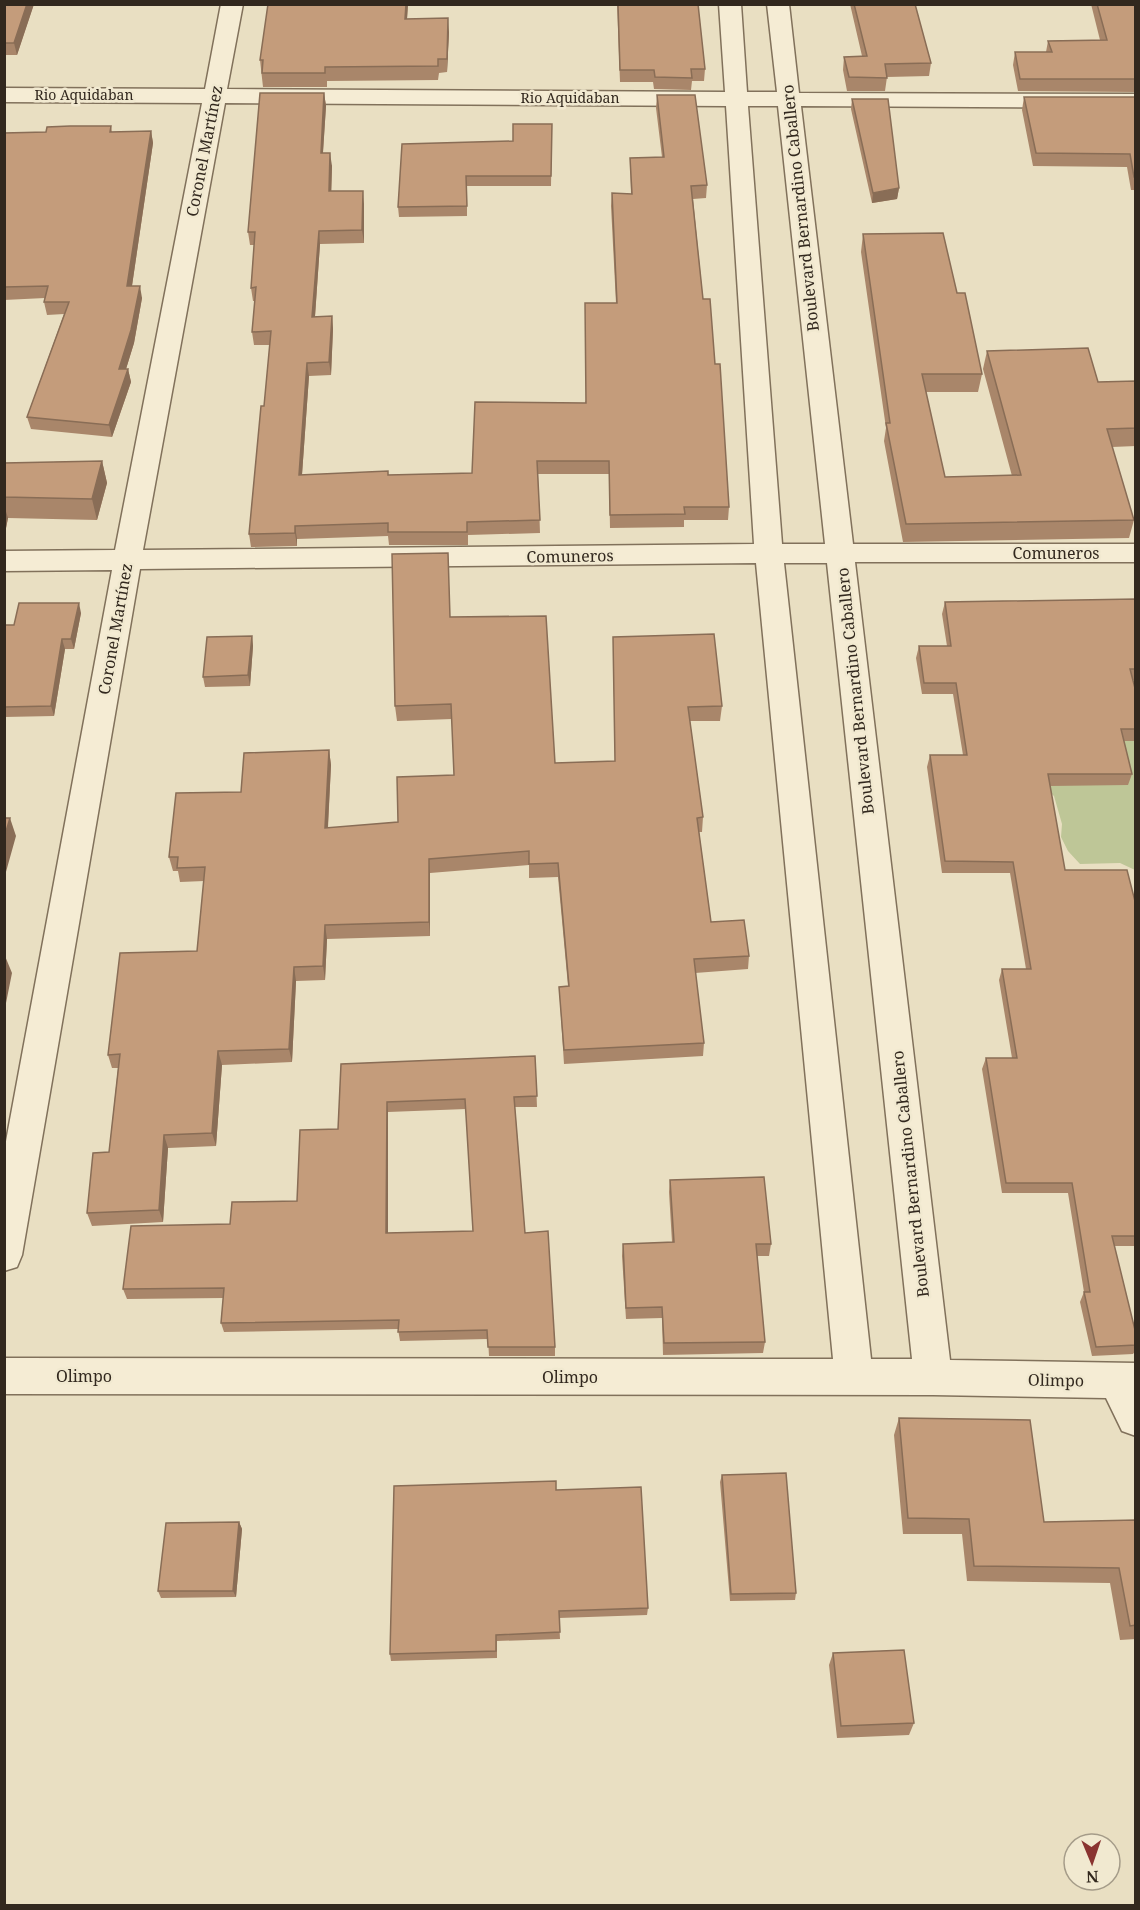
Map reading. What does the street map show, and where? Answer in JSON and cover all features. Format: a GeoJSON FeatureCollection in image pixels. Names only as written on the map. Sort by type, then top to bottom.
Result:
{"type":"FeatureCollection","features":[{"type":"Feature","properties":{"kind":"street","name":"Coronel Martínez"},"geometry":{"type":"LineString","coordinates":[[4,1255],[127,562],[232,4]]}},
{"type":"Feature","properties":{"kind":"street"},"geometry":{"type":"LineString","coordinates":[[730,4],[769,554],[854,1377]]}},
{"type":"Feature","properties":{"kind":"street","name":"Boulevard Bernardino Caballero"},"geometry":{"type":"LineString","coordinates":[[778,4],[933,1377]]}},
{"type":"Feature","properties":{"kind":"street","name":"Rio Aquidaban"},"geometry":{"type":"LineString","coordinates":[[4,95],[1136,101]]}},
{"type":"Feature","properties":{"kind":"street","name":"Comuneros"},"geometry":{"type":"LineString","coordinates":[[4,561],[127,562],[840,553],[1136,553]]}},
{"type":"Feature","properties":{"kind":"street","name":"Olimpo"},"geometry":{"type":"LineString","coordinates":[[4,1376],[933,1377],[1126,1381]]}},
{"type":"Feature","properties":{"kind":"street"},"geometry":{"type":"LineString","coordinates":[[1126,1381],[1136,1418]]}},
{"type":"Feature","properties":{"kind":"green space"},"geometry":{"type":"Polygon","coordinates":[[[1135,605],[1135,870],[1120,863],[1080,864],[1068,851],[1061,837],[1062,824],[1054,796],[1041,784],[1135,605]]]}},
{"type":"Feature","properties":{"kind":"building"},"geometry":{"type":"Polygon","coordinates":[[[4,4],[27,4],[14,43],[4,43],[4,4]]]}},
{"type":"Feature","properties":{"kind":"building"},"geometry":{"type":"Polygon","coordinates":[[[268,4],[406,4],[405,19],[448,18],[447,59],[438,59],[438,66],[325,67],[325,73],[262,73],[263,60],[260,60],[268,4]]]}},
{"type":"Feature","properties":{"kind":"building"},"geometry":{"type":"Polygon","coordinates":[[[618,4],[698,4],[705,69],[691,69],[692,78],[655,77],[654,70],[620,70],[618,4]]]}},
{"type":"Feature","properties":{"kind":"building"},"geometry":{"type":"Polygon","coordinates":[[[854,4],[915,4],[931,63],[885,64],[887,78],[849,77],[844,57],[867,56],[854,4]]]}},
{"type":"Feature","properties":{"kind":"building"},"geometry":{"type":"Polygon","coordinates":[[[1097,4],[1136,4],[1136,79],[1020,79],[1015,52],[1052,52],[1048,41],[1107,40],[1097,4]]]}},
{"type":"Feature","properties":{"kind":"building"},"geometry":{"type":"Polygon","coordinates":[[[260,93],[324,93],[321,153],[330,153],[329,191],[363,191],[362,230],[319,231],[312,317],[332,316],[329,362],[307,363],[299,475],[388,471],[388,475],[472,473],[475,402],[586,403],[585,303],[617,303],[612,193],[632,194],[630,158],[664,157],[657,95],[695,95],[707,185],[691,186],[703,299],[710,299],[715,364],[720,364],[729,507],[684,507],[685,514],[610,515],[609,461],[537,461],[540,520],[467,522],[467,532],[388,532],[388,523],[295,526],[295,533],[249,534],[261,406],[264,406],[271,331],[252,332],[256,287],[251,288],[255,232],[248,232],[260,93]]]}},
{"type":"Feature","properties":{"kind":"building"},"geometry":{"type":"Polygon","coordinates":[[[1024,97],[1136,97],[1136,177],[1134,177],[1130,154],[1036,153],[1024,97]]]}},
{"type":"Feature","properties":{"kind":"building"},"geometry":{"type":"Polygon","coordinates":[[[852,99],[888,99],[899,188],[873,193],[852,99]]]}},
{"type":"Feature","properties":{"kind":"building"},"geometry":{"type":"Polygon","coordinates":[[[513,124],[552,124],[551,176],[466,176],[467,206],[398,207],[402,144],[513,141],[513,124]]]}},
{"type":"Feature","properties":{"kind":"building"},"geometry":{"type":"Polygon","coordinates":[[[111,126],[110,132],[151,131],[127,286],[140,286],[131,330],[119,369],[128,369],[109,425],[27,417],[69,302],[44,302],[48,286],[4,287],[4,133],[46,132],[47,127],[111,126]]]}},
{"type":"Feature","properties":{"kind":"building"},"geometry":{"type":"Polygon","coordinates":[[[943,233],[957,293],[965,293],[982,374],[922,374],[945,477],[1021,475],[987,351],[1088,348],[1098,382],[1136,381],[1136,428],[1107,429],[1134,520],[906,524],[886,423],[890,423],[863,234],[943,233]]]}},
{"type":"Feature","properties":{"kind":"building"},"geometry":{"type":"Polygon","coordinates":[[[102,461],[92,499],[4,497],[4,463],[102,461]]]}},
{"type":"Feature","properties":{"kind":"building"},"geometry":{"type":"Polygon","coordinates":[[[448,553],[450,617],[546,616],[555,763],[615,761],[613,637],[714,634],[722,706],[688,707],[703,817],[697,818],[711,922],[744,920],[749,956],[694,959],[704,1043],[564,1050],[559,987],[569,986],[558,863],[529,864],[529,851],[429,859],[429,922],[325,925],[323,966],[294,967],[289,1049],[218,1051],[212,1133],[164,1135],[159,1210],[87,1213],[93,1153],[109,1152],[120,1054],[108,1055],[120,953],[197,951],[205,867],[177,868],[178,857],[169,857],[176,793],[241,792],[244,753],[329,750],[325,828],[398,822],[397,777],[454,775],[451,704],[395,706],[392,554],[448,553]]]}},
{"type":"Feature","properties":{"kind":"building"},"geometry":{"type":"Polygon","coordinates":[[[1136,599],[1136,669],[1130,669],[1136,692],[1136,729],[1121,729],[1132,774],[1048,774],[1065,870],[1127,870],[1136,905],[1136,1236],[1112,1236],[1136,1334],[1136,1345],[1096,1347],[1084,1292],[1090,1292],[1072,1183],[1006,1183],[986,1058],[1017,1058],[1002,969],[1031,969],[1013,862],[945,861],[930,755],[967,755],[956,683],[924,683],[919,646],[951,646],[945,602],[1136,599]]]}},
{"type":"Feature","properties":{"kind":"building"},"geometry":{"type":"Polygon","coordinates":[[[19,603],[79,603],[71,639],[62,639],[51,706],[4,707],[4,625],[14,625],[19,603]]]}},
{"type":"Feature","properties":{"kind":"building"},"geometry":{"type":"Polygon","coordinates":[[[252,636],[248,675],[203,677],[207,637],[252,636]]]}},
{"type":"Feature","properties":{"kind":"building"},"geometry":{"type":"Polygon","coordinates":[[[4,818],[10,818],[4,838],[4,818]]]}},
{"type":"Feature","properties":{"kind":"building"},"geometry":{"type":"Polygon","coordinates":[[[535,1056],[537,1096],[514,1097],[525,1233],[548,1231],[555,1347],[488,1347],[487,1330],[398,1332],[399,1320],[221,1323],[224,1288],[123,1289],[131,1226],[230,1224],[232,1202],[297,1201],[300,1130],[338,1129],[341,1064],[535,1056]],[[465,1099],[387,1102],[386,1233],[473,1231],[465,1099]]]}},
{"type":"Feature","properties":{"kind":"building"},"geometry":{"type":"Polygon","coordinates":[[[764,1177],[771,1244],[756,1244],[765,1342],[664,1343],[662,1307],[626,1308],[623,1244],[674,1242],[670,1180],[764,1177]]]}},
{"type":"Feature","properties":{"kind":"building"},"geometry":{"type":"Polygon","coordinates":[[[899,1418],[1030,1420],[1044,1522],[1136,1520],[1136,1625],[1130,1626],[1119,1568],[974,1566],[969,1519],[908,1518],[899,1418]]]}},
{"type":"Feature","properties":{"kind":"building"},"geometry":{"type":"Polygon","coordinates":[[[786,1473],[796,1593],[731,1594],[722,1475],[786,1473]]]}},
{"type":"Feature","properties":{"kind":"building"},"geometry":{"type":"Polygon","coordinates":[[[556,1481],[556,1490],[641,1487],[648,1608],[559,1611],[560,1632],[496,1635],[496,1651],[390,1654],[394,1486],[556,1481]]]}},
{"type":"Feature","properties":{"kind":"building"},"geometry":{"type":"Polygon","coordinates":[[[239,1522],[233,1591],[158,1591],[166,1523],[239,1522]]]}},
{"type":"Feature","properties":{"kind":"building"},"geometry":{"type":"Polygon","coordinates":[[[904,1650],[914,1723],[841,1726],[833,1653],[904,1650]]]}}]}
